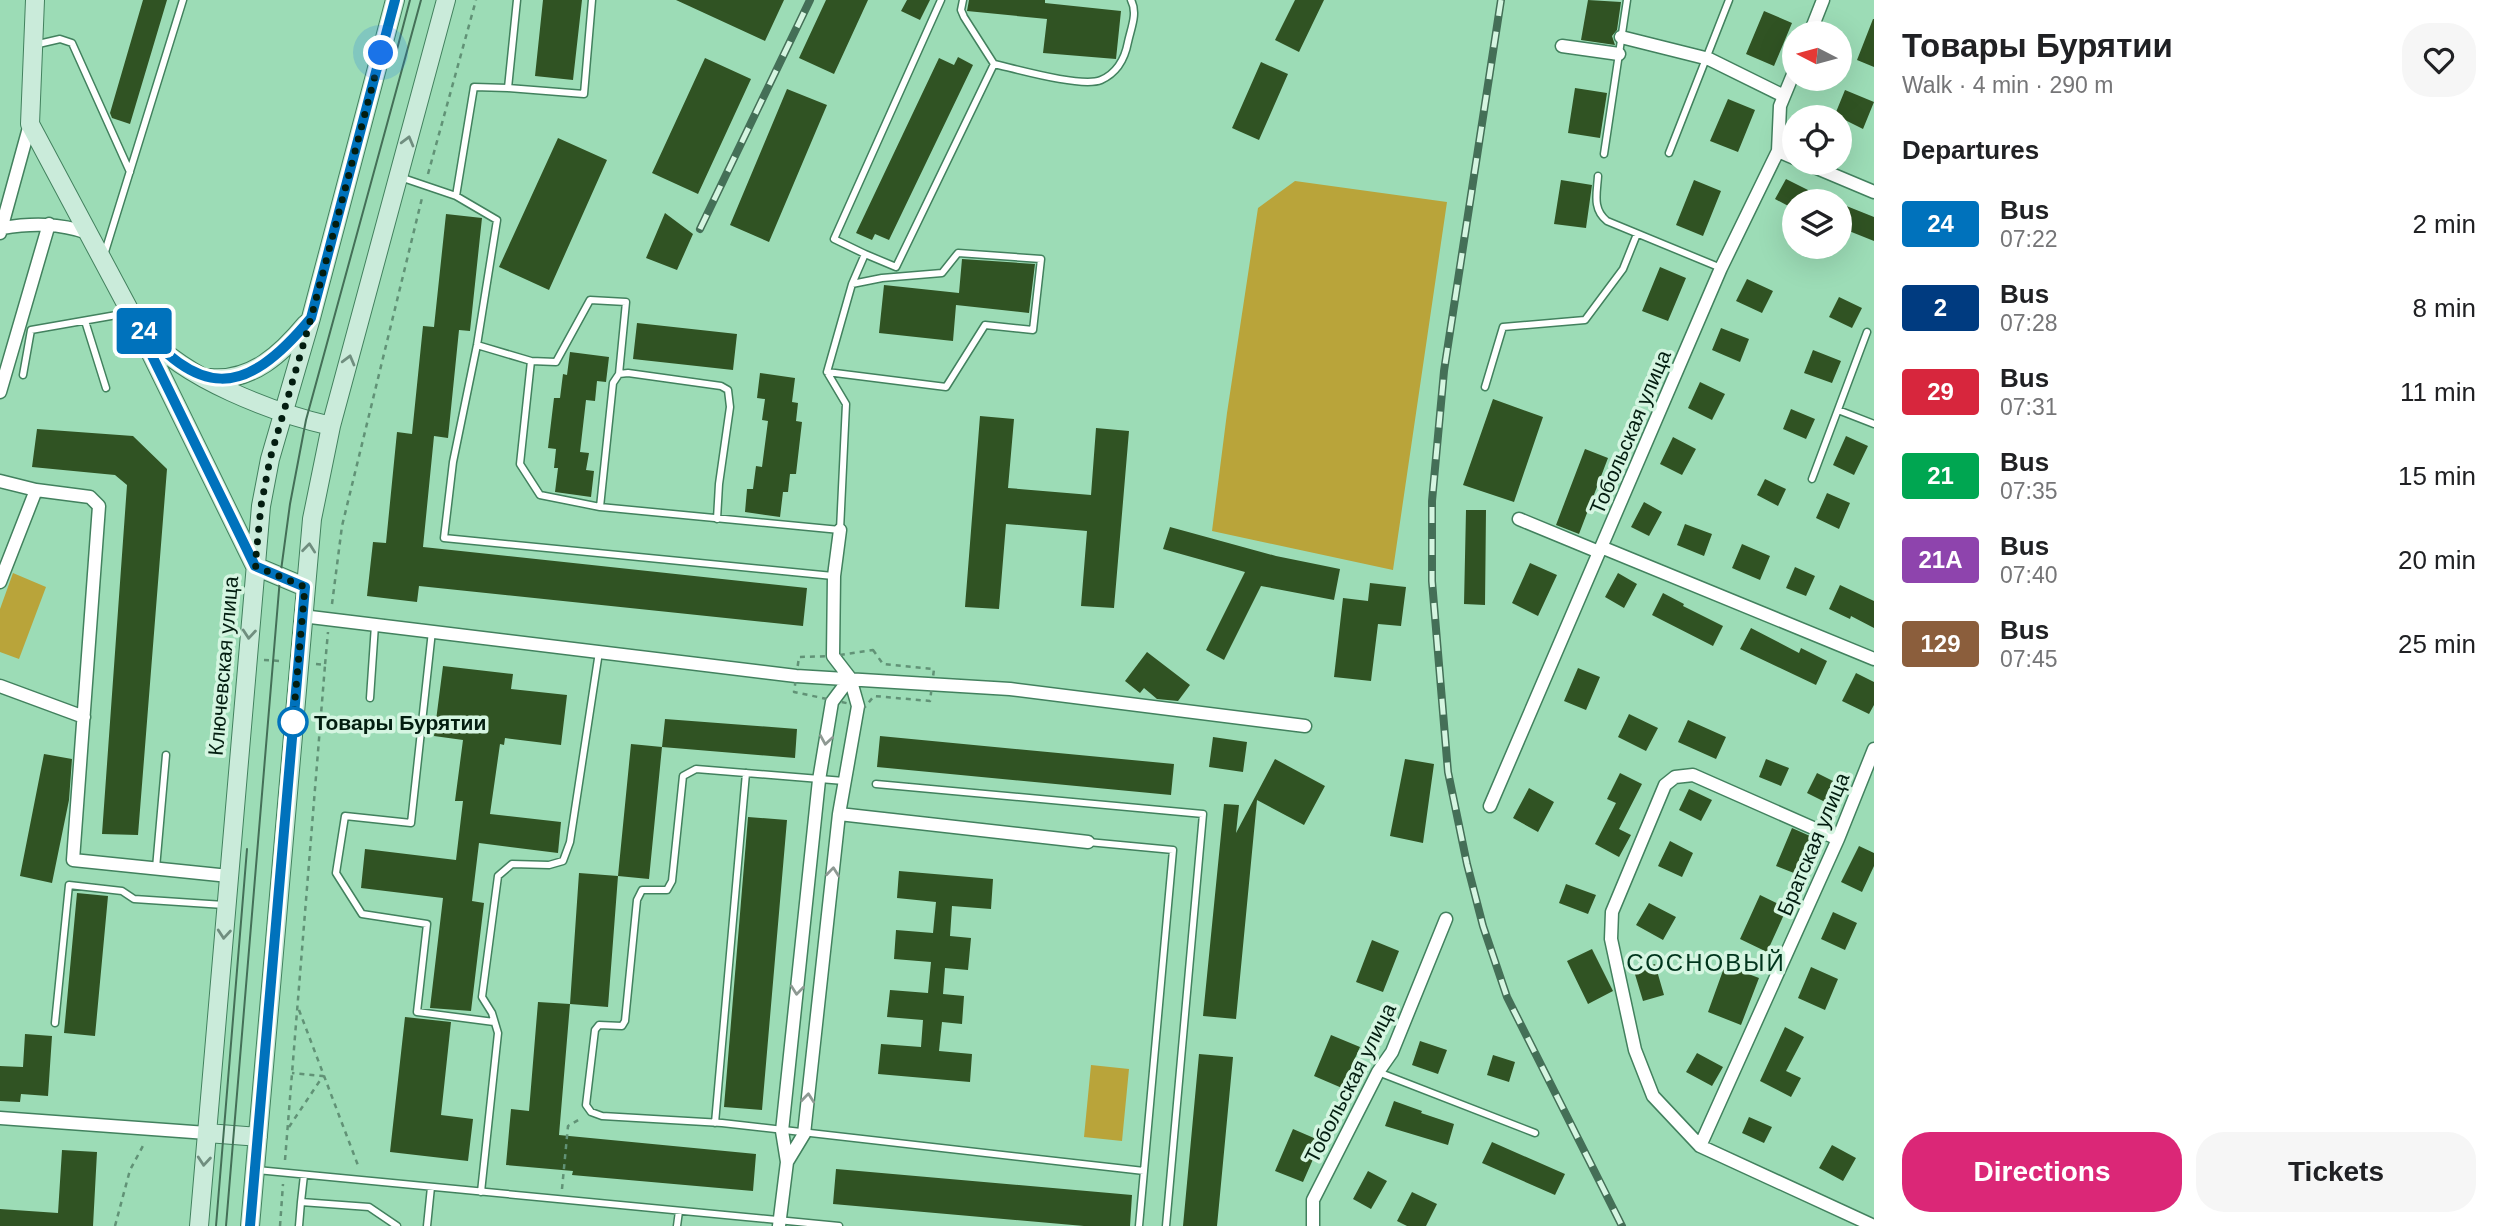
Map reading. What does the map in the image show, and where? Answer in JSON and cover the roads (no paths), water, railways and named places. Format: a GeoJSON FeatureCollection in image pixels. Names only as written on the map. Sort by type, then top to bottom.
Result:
{"type":"FeatureCollection","features":[{"type":"Feature","properties":{"kind":"main road"},"geometry":{"type":"LineString","coordinates":[[35,0],[30,124],[131,315],[255,566],[305,587]]}},
{"type":"Feature","properties":{"kind":"main road","name":"Ключевская улица"},"geometry":{"type":"LineString","coordinates":[[199,1226],[261,506],[270,459],[311,318],[395,0]]}},
{"type":"Feature","properties":{"kind":"main road"},"geometry":{"type":"LineString","coordinates":[[250,1226],[312,519],[331,426],[446,0]]}},
{"type":"Feature","properties":{"kind":"main road"},"geometry":{"type":"LineString","coordinates":[[131,315],[152,341],[187,369],[284,414],[331,426]]}},
{"type":"Feature","properties":{"kind":"main road"},"geometry":{"type":"LineString","coordinates":[[205,377],[223,379],[268,363],[311,318]]}},
{"type":"Feature","properties":{"kind":"main road"},"geometry":{"type":"LineString","coordinates":[[207,1133],[258,1137]]}},
{"type":"Feature","properties":{"kind":"street"},"geometry":{"type":"LineString","coordinates":[[1815,21],[1824,0]]}},
{"type":"Feature","properties":{"kind":"street"},"geometry":{"type":"LineString","coordinates":[[1621,37],[1709,59],[1784,96]]}},
{"type":"Feature","properties":{"kind":"street"},"geometry":{"type":"LineString","coordinates":[[1562,46],[1619,54]]}},
{"type":"Feature","properties":{"kind":"street","name":"Тобольская улица"},"geometry":{"type":"LineString","coordinates":[[1490,806],[1721,268],[1777,151],[1780,106],[1786,91]]}},
{"type":"Feature","properties":{"kind":"street"},"geometry":{"type":"LineString","coordinates":[[30,124],[1,226],[49,224],[68,226],[88,233]]}},
{"type":"Feature","properties":{"kind":"street"},"geometry":{"type":"LineString","coordinates":[[1777,151],[1782,153]]}},
{"type":"Feature","properties":{"kind":"street"},"geometry":{"type":"LineString","coordinates":[[1834,175],[1874,192]]}},
{"type":"Feature","properties":{"kind":"street"},"geometry":{"type":"LineString","coordinates":[[0,392],[49,224]]}},
{"type":"Feature","properties":{"kind":"street"},"geometry":{"type":"LineString","coordinates":[[0,481],[36,490],[90,497],[99,506],[73,860],[229,876]]}},
{"type":"Feature","properties":{"kind":"street"},"geometry":{"type":"LineString","coordinates":[[0,582],[36,490]]}},
{"type":"Feature","properties":{"kind":"street"},"geometry":{"type":"LineString","coordinates":[[1519,519],[1874,659]]}},
{"type":"Feature","properties":{"kind":"street"},"geometry":{"type":"LineString","coordinates":[[788,1162],[804,1134],[839,814],[858,706],[850,678],[833,656],[834,576],[841,530]]}},
{"type":"Feature","properties":{"kind":"street"},"geometry":{"type":"LineString","coordinates":[[302,616],[796,676],[1010,689],[1306,726]]}},
{"type":"Feature","properties":{"kind":"street"},"geometry":{"type":"LineString","coordinates":[[779,1223],[788,1162],[782,1131],[819,779],[832,702],[850,678]]}},
{"type":"Feature","properties":{"kind":"street"},"geometry":{"type":"LineString","coordinates":[[0,686],[84,718]]}},
{"type":"Feature","properties":{"kind":"street","name":"Братская улица"},"geometry":{"type":"LineString","coordinates":[[1700,1146],[1838,839],[1874,749]]}},
{"type":"Feature","properties":{"kind":"street"},"geometry":{"type":"LineString","coordinates":[[1838,839],[1693,775],[1675,777],[1665,785],[1612,912],[1611,940],[1635,1050],[1653,1096],[1700,1146],[1874,1226]]}},
{"type":"Feature","properties":{"kind":"street"},"geometry":{"type":"LineString","coordinates":[[839,814],[1088,842]]}},
{"type":"Feature","properties":{"kind":"street","name":"Тобольская улица"},"geometry":{"type":"LineString","coordinates":[[1313,1226],[1313,1200],[1378,1073],[1392,1052],[1446,919]]}},
{"type":"Feature","properties":{"kind":"street"},"geometry":{"type":"LineString","coordinates":[[800,956],[823,958]]}},
{"type":"Feature","properties":{"kind":"street"},"geometry":{"type":"LineString","coordinates":[[0,1118],[207,1133]]}},
{"type":"Feature","properties":{"kind":"lane"},"geometry":{"type":"LineString","coordinates":[[102,260],[183,0]]}},
{"type":"Feature","properties":{"kind":"lane"},"geometry":{"type":"LineString","coordinates":[[508,89],[517,0]]}},
{"type":"Feature","properties":{"kind":"lane"},"geometry":{"type":"LineString","coordinates":[[456,196],[474,87],[584,94],[592,0]]}},
{"type":"Feature","properties":{"kind":"lane"},"geometry":{"type":"LineString","coordinates":[[941,0],[834,239],[896,267],[994,64]]}},
{"type":"Feature","properties":{"kind":"lane"},"geometry":{"type":"LineString","coordinates":[[963,0],[961,10],[964,17],[994,64],[1086,82],[1100,80],[1117,70],[1126,51],[1135,10],[1131,0]]}},
{"type":"Feature","properties":{"kind":"lane"},"geometry":{"type":"LineString","coordinates":[[1604,154],[1627,0]]}},
{"type":"Feature","properties":{"kind":"lane"},"geometry":{"type":"LineString","coordinates":[[1669,153],[1729,0]]}},
{"type":"Feature","properties":{"kind":"lane"},"geometry":{"type":"LineString","coordinates":[[32,45],[60,39],[72,43],[130,172]]}},
{"type":"Feature","properties":{"kind":"lane"},"geometry":{"type":"LineString","coordinates":[[398,176],[456,196],[497,220],[477,345],[453,462],[444,538],[834,576]]}},
{"type":"Feature","properties":{"kind":"lane"},"geometry":{"type":"LineString","coordinates":[[1598,176],[1596,205],[1600,216],[1606,221],[1721,268]]}},
{"type":"Feature","properties":{"kind":"lane"},"geometry":{"type":"LineString","coordinates":[[1485,387],[1503,327],[1585,320],[1623,269],[1637,234]]}},
{"type":"Feature","properties":{"kind":"lane"},"geometry":{"type":"LineString","coordinates":[[827,372],[946,387],[985,325],[1033,330],[1041,258],[958,253],[942,273],[882,278],[852,284]]}},
{"type":"Feature","properties":{"kind":"lane"},"geometry":{"type":"LineString","coordinates":[[531,361],[520,464],[540,495],[600,507],[841,530],[846,404],[827,372],[852,284],[865,254]]}},
{"type":"Feature","properties":{"kind":"lane"},"geometry":{"type":"LineString","coordinates":[[477,345],[531,361],[556,362],[590,300],[626,302],[619,374],[613,383],[600,507]]}},
{"type":"Feature","properties":{"kind":"lane"},"geometry":{"type":"LineString","coordinates":[[23,375],[31,330],[131,315]]}},
{"type":"Feature","properties":{"kind":"lane"},"geometry":{"type":"LineString","coordinates":[[85,321],[106,388]]}},
{"type":"Feature","properties":{"kind":"lane"},"geometry":{"type":"LineString","coordinates":[[1812,479],[1867,332]]}},
{"type":"Feature","properties":{"kind":"lane"},"geometry":{"type":"LineString","coordinates":[[619,374],[721,386],[727,390],[730,407],[717,519]]}},
{"type":"Feature","properties":{"kind":"lane"},"geometry":{"type":"LineString","coordinates":[[1838,410],[1874,424]]}},
{"type":"Feature","properties":{"kind":"lane"},"geometry":{"type":"LineString","coordinates":[[370,698],[375,625]]}},
{"type":"Feature","properties":{"kind":"lane"},"geometry":{"type":"LineString","coordinates":[[432,631],[411,823],[345,816],[336,873],[362,914],[427,924],[417,1012],[494,1022]]}},
{"type":"Feature","properties":{"kind":"lane"},"geometry":{"type":"LineString","coordinates":[[481,1192],[498,1032],[482,997],[498,876],[512,864],[549,865],[563,861],[570,842],[598,652]]}},
{"type":"Feature","properties":{"kind":"lane"},"geometry":{"type":"LineString","coordinates":[[156,868],[166,755]]}},
{"type":"Feature","properties":{"kind":"lane"},"geometry":{"type":"LineString","coordinates":[[846,781],[696,769],[682,776],[672,881],[667,890],[642,890],[637,900],[625,1021],[622,1026],[599,1025],[595,1030],[586,1105],[591,1112],[602,1116],[715,1123],[1144,1171]]}},
{"type":"Feature","properties":{"kind":"lane"},"geometry":{"type":"LineString","coordinates":[[715,1123],[746,773]]}},
{"type":"Feature","properties":{"kind":"lane"},"geometry":{"type":"LineString","coordinates":[[876,784],[1203,814],[1166,1226]]}},
{"type":"Feature","properties":{"kind":"lane"},"geometry":{"type":"LineString","coordinates":[[1088,842],[1173,850],[1139,1226]]}},
{"type":"Feature","properties":{"kind":"lane"},"geometry":{"type":"LineString","coordinates":[[55,1023],[69,885],[122,891],[134,899],[226,905]]}},
{"type":"Feature","properties":{"kind":"lane"},"geometry":{"type":"LineString","coordinates":[[1378,1073],[1535,1133]]}},
{"type":"Feature","properties":{"kind":"lane"},"geometry":{"type":"LineString","coordinates":[[255,1170],[779,1223],[839,1226]]}},
{"type":"Feature","properties":{"kind":"lane"},"geometry":{"type":"LineString","coordinates":[[299,1226],[304,1175]]}},
{"type":"Feature","properties":{"kind":"lane"},"geometry":{"type":"LineString","coordinates":[[426,1226],[431,1187]]}},
{"type":"Feature","properties":{"kind":"lane"},"geometry":{"type":"LineString","coordinates":[[301,1202],[369,1207],[397,1226]]}},
{"type":"Feature","properties":{"kind":"lane"},"geometry":{"type":"LineString","coordinates":[[677,1226],[679,1211]]}},
{"type":"Feature","properties":{"kind":"tram line"},"geometry":{"type":"LineString","coordinates":[[395,57],[410,0]]}},
{"type":"Feature","properties":{"kind":"tram line"},"geometry":{"type":"LineString","coordinates":[[226,1226],[280,578],[290,504],[306,420],[421,0]]}},
{"type":"Feature","properties":{"kind":"tram line"},"geometry":{"type":"LineString","coordinates":[[216,1226],[247,849]]}},
{"type":"Feature","properties":{"kind":"railway"},"geometry":{"type":"LineString","coordinates":[[700,229],[810,0]]}},
{"type":"Feature","properties":{"kind":"railway"},"geometry":{"type":"LineString","coordinates":[[1501,0],[1444,371],[1432,501],[1432,581],[1448,772],[1483,926],[1507,997],[1622,1226]]}},
{"type":"Feature","properties":{"kind":"place","name":"Товары Бурятии"},"geometry":{"type":"Point","coordinates":[293,722]}},
{"type":"Feature","properties":{"kind":"district","name":"СОСНОВЫЙ"},"geometry":{"type":"Point","coordinates":[1706,962]}}]}
